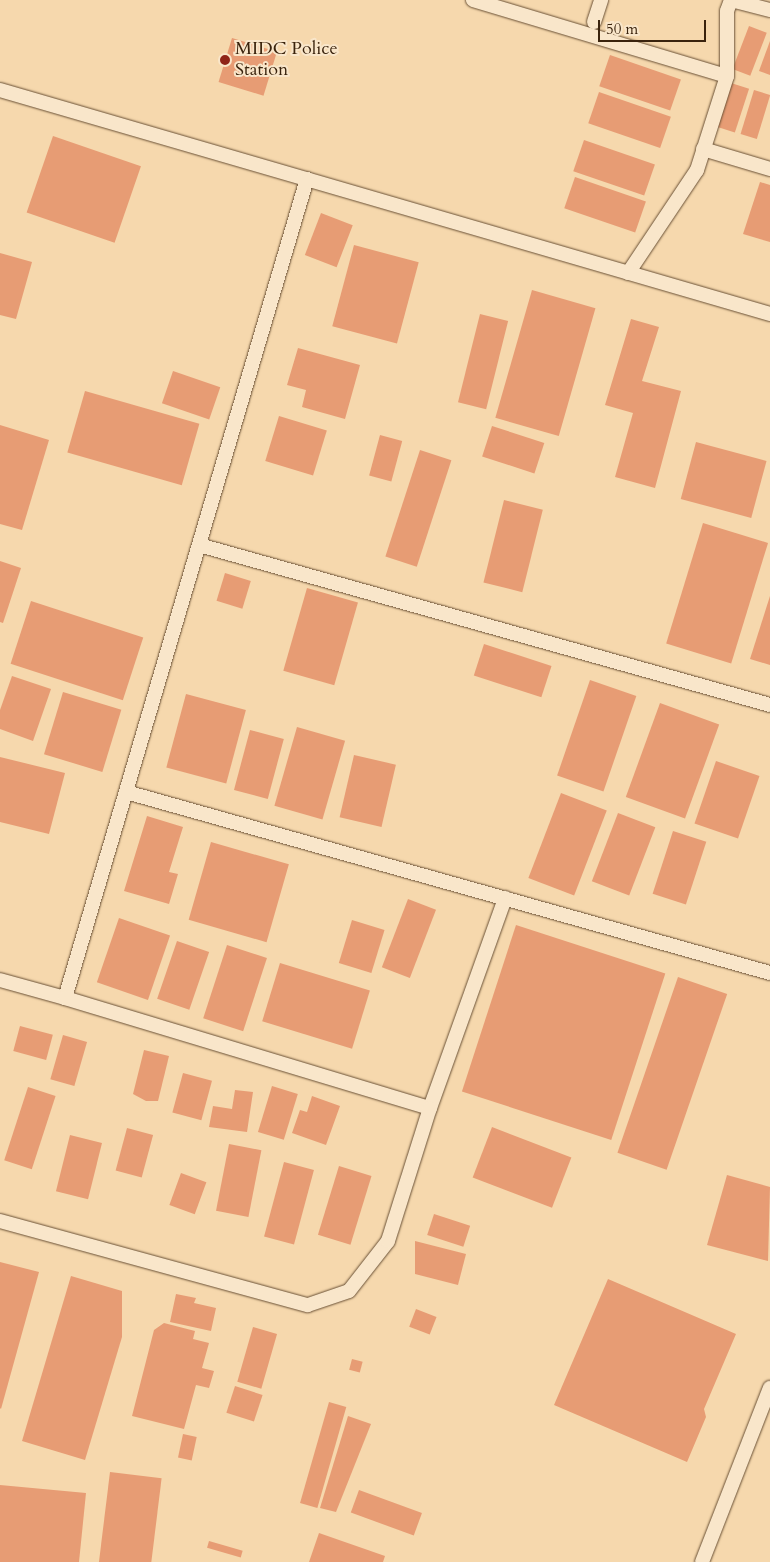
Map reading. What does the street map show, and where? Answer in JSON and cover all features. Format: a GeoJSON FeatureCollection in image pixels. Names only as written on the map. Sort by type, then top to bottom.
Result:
{"type":"FeatureCollection","features":[{"type":"Feature","properties":{"kind":"street"},"geometry":{"type":"LineString","coordinates":[[473,0],[727,76]]}},
{"type":"Feature","properties":{"kind":"street"},"geometry":{"type":"LineString","coordinates":[[594,22],[601,0]]}},
{"type":"Feature","properties":{"kind":"street"},"geometry":{"type":"LineString","coordinates":[[628,273],[696,170],[727,76],[727,11],[731,0],[770,10]]}},
{"type":"Feature","properties":{"kind":"street"},"geometry":{"type":"LineString","coordinates":[[0,90],[770,314]]}},
{"type":"Feature","properties":{"kind":"street"},"geometry":{"type":"LineString","coordinates":[[703,149],[770,169]]}},
{"type":"Feature","properties":{"kind":"street"},"geometry":{"type":"LineString","coordinates":[[65,998],[307,180]]}},
{"type":"Feature","properties":{"kind":"street"},"geometry":{"type":"LineString","coordinates":[[199,545],[770,705]]}},
{"type":"Feature","properties":{"kind":"street"},"geometry":{"type":"LineString","coordinates":[[126,792],[770,973]]}},
{"type":"Feature","properties":{"kind":"street"},"geometry":{"type":"LineString","coordinates":[[0,1221],[308,1305],[349,1291],[388,1241],[430,1108],[505,898]]}},
{"type":"Feature","properties":{"kind":"street"},"geometry":{"type":"LineString","coordinates":[[0,980],[430,1108]]}},
{"type":"Feature","properties":{"kind":"street"},"geometry":{"type":"LineString","coordinates":[[702,1562],[770,1388]]}},
{"type":"Feature","properties":{"kind":"building"},"geometry":{"type":"Polygon","coordinates":[[[749,26],[767,33],[750,76],[733,69],[749,26]]]}},
{"type":"Feature","properties":{"kind":"building"},"geometry":{"type":"Polygon","coordinates":[[[232,38],[277,52],[263,96],[219,82],[232,38]]]}},
{"type":"Feature","properties":{"kind":"building"},"geometry":{"type":"Polygon","coordinates":[[[770,41],[770,75],[759,71],[770,41]]]}},
{"type":"Feature","properties":{"kind":"building"},"geometry":{"type":"Polygon","coordinates":[[[610,55],[681,79],[670,111],[599,86],[610,55]]]}},
{"type":"Feature","properties":{"kind":"building"},"geometry":{"type":"Polygon","coordinates":[[[731,83],[749,89],[735,133],[717,127],[731,83]]]}},
{"type":"Feature","properties":{"kind":"building"},"geometry":{"type":"Polygon","coordinates":[[[754,90],[770,95],[757,139],[741,134],[754,90]]]}},
{"type":"Feature","properties":{"kind":"building"},"geometry":{"type":"Polygon","coordinates":[[[599,92],[671,117],[660,148],[588,123],[599,92]]]}},
{"type":"Feature","properties":{"kind":"building"},"geometry":{"type":"Polygon","coordinates":[[[53,136],[141,166],[115,243],[27,213],[53,136]]]}},
{"type":"Feature","properties":{"kind":"building"},"geometry":{"type":"Polygon","coordinates":[[[584,140],[655,164],[644,196],[573,171],[584,140]]]}},
{"type":"Feature","properties":{"kind":"building"},"geometry":{"type":"Polygon","coordinates":[[[575,177],[646,201],[635,233],[564,208],[575,177]]]}},
{"type":"Feature","properties":{"kind":"building"},"geometry":{"type":"Polygon","coordinates":[[[760,182],[770,185],[770,242],[743,234],[760,182]]]}},
{"type":"Feature","properties":{"kind":"building"},"geometry":{"type":"Polygon","coordinates":[[[321,213],[353,225],[337,267],[305,255],[321,213]]]}},
{"type":"Feature","properties":{"kind":"building"},"geometry":{"type":"Polygon","coordinates":[[[354,245],[419,262],[397,343],[332,326],[354,245]]]}},
{"type":"Feature","properties":{"kind":"building"},"geometry":{"type":"Polygon","coordinates":[[[0,253],[32,262],[16,319],[0,315],[0,253]]]}},
{"type":"Feature","properties":{"kind":"building"},"geometry":{"type":"Polygon","coordinates":[[[532,290],[595,308],[559,436],[495,418],[532,290]]]}},
{"type":"Feature","properties":{"kind":"building"},"geometry":{"type":"Polygon","coordinates":[[[480,314],[508,321],[486,409],[458,402],[480,314]]]}},
{"type":"Feature","properties":{"kind":"building"},"geometry":{"type":"Polygon","coordinates":[[[631,319],[659,327],[642,381],[681,391],[655,488],[615,477],[633,413],[605,405],[631,319]]]}},
{"type":"Feature","properties":{"kind":"building"},"geometry":{"type":"Polygon","coordinates":[[[298,348],[360,365],[345,419],[302,407],[306,390],[287,385],[298,348]]]}},
{"type":"Feature","properties":{"kind":"building"},"geometry":{"type":"Polygon","coordinates":[[[173,371],[220,387],[209,419],[162,403],[173,371]]]}},
{"type":"Feature","properties":{"kind":"building"},"geometry":{"type":"Polygon","coordinates":[[[85,391],[199,424],[182,485],[67,453],[85,391]]]}},
{"type":"Feature","properties":{"kind":"building"},"geometry":{"type":"Polygon","coordinates":[[[279,416],[327,431],[313,476],[265,461],[279,416]]]}},
{"type":"Feature","properties":{"kind":"building"},"geometry":{"type":"Polygon","coordinates":[[[0,425],[49,440],[22,530],[0,524],[0,425]]]}},
{"type":"Feature","properties":{"kind":"building"},"geometry":{"type":"Polygon","coordinates":[[[492,426],[544,443],[534,473],[482,456],[492,426]]]}},
{"type":"Feature","properties":{"kind":"building"},"geometry":{"type":"Polygon","coordinates":[[[380,435],[402,441],[391,482],[369,476],[380,435]]]}},
{"type":"Feature","properties":{"kind":"building"},"geometry":{"type":"Polygon","coordinates":[[[696,442],[767,461],[751,518],[681,499],[696,442]]]}},
{"type":"Feature","properties":{"kind":"building"},"geometry":{"type":"Polygon","coordinates":[[[420,450],[451,460],[417,567],[385,557],[420,450]]]}},
{"type":"Feature","properties":{"kind":"building"},"geometry":{"type":"Polygon","coordinates":[[[504,500],[543,510],[522,592],[483,582],[504,500]]]}},
{"type":"Feature","properties":{"kind":"building"},"geometry":{"type":"Polygon","coordinates":[[[703,523],[768,543],[731,663],[666,643],[703,523]]]}},
{"type":"Feature","properties":{"kind":"building"},"geometry":{"type":"Polygon","coordinates":[[[0,561],[21,568],[3,623],[0,622],[0,561]]]}},
{"type":"Feature","properties":{"kind":"building"},"geometry":{"type":"Polygon","coordinates":[[[225,573],[251,581],[242,609],[217,601],[225,573]]]}},
{"type":"Feature","properties":{"kind":"building"},"geometry":{"type":"Polygon","coordinates":[[[307,588],[358,603],[334,685],[283,671],[307,588]]]}},
{"type":"Feature","properties":{"kind":"building"},"geometry":{"type":"Polygon","coordinates":[[[770,596],[770,665],[750,659],[770,596]]]}},
{"type":"Feature","properties":{"kind":"building"},"geometry":{"type":"Polygon","coordinates":[[[31,601],[143,637],[123,700],[11,664],[31,601]]]}},
{"type":"Feature","properties":{"kind":"building"},"geometry":{"type":"Polygon","coordinates":[[[484,644],[552,666],[541,697],[474,675],[484,644]]]}},
{"type":"Feature","properties":{"kind":"building"},"geometry":{"type":"Polygon","coordinates":[[[12,676],[51,689],[33,741],[0,729],[0,710],[12,676]]]}},
{"type":"Feature","properties":{"kind":"building"},"geometry":{"type":"Polygon","coordinates":[[[590,680],[636,696],[603,791],[557,775],[590,680]]]}},
{"type":"Feature","properties":{"kind":"building"},"geometry":{"type":"Polygon","coordinates":[[[63,692],[121,710],[102,772],[44,754],[63,692]]]}},
{"type":"Feature","properties":{"kind":"building"},"geometry":{"type":"Polygon","coordinates":[[[186,694],[246,710],[226,783],[166,767],[186,694]]]}},
{"type":"Feature","properties":{"kind":"building"},"geometry":{"type":"Polygon","coordinates":[[[660,703],[719,725],[685,819],[626,797],[660,703]]]}},
{"type":"Feature","properties":{"kind":"building"},"geometry":{"type":"Polygon","coordinates":[[[297,727],[345,741],[322,820],[274,806],[297,727]]]}},
{"type":"Feature","properties":{"kind":"building"},"geometry":{"type":"Polygon","coordinates":[[[250,730],[284,739],[268,799],[234,790],[250,730]]]}},
{"type":"Feature","properties":{"kind":"building"},"geometry":{"type":"Polygon","coordinates":[[[354,755],[396,765],[382,827],[340,817],[354,755]]]}},
{"type":"Feature","properties":{"kind":"building"},"geometry":{"type":"Polygon","coordinates":[[[0,757],[65,773],[49,834],[0,822],[0,757]]]}},
{"type":"Feature","properties":{"kind":"building"},"geometry":{"type":"Polygon","coordinates":[[[716,761],[759,776],[738,838],[695,823],[716,761]]]}},
{"type":"Feature","properties":{"kind":"building"},"geometry":{"type":"Polygon","coordinates":[[[561,793],[607,811],[574,896],[528,878],[561,793]]]}},
{"type":"Feature","properties":{"kind":"building"},"geometry":{"type":"Polygon","coordinates":[[[618,813],[655,827],[629,895],[592,881],[618,813]]]}},
{"type":"Feature","properties":{"kind":"building"},"geometry":{"type":"Polygon","coordinates":[[[147,816],[183,827],[169,872],[178,874],[169,904],[124,891],[147,816]]]}},
{"type":"Feature","properties":{"kind":"building"},"geometry":{"type":"Polygon","coordinates":[[[673,831],[706,842],[686,905],[653,894],[673,831]]]}},
{"type":"Feature","properties":{"kind":"building"},"geometry":{"type":"Polygon","coordinates":[[[211,842],[289,864],[267,942],[189,920],[211,842]]]}},
{"type":"Feature","properties":{"kind":"building"},"geometry":{"type":"Polygon","coordinates":[[[408,899],[436,910],[410,978],[382,967],[408,899]]]}},
{"type":"Feature","properties":{"kind":"building"},"geometry":{"type":"Polygon","coordinates":[[[119,918],[170,936],[148,1000],[97,982],[119,918]]]}},
{"type":"Feature","properties":{"kind":"building"},"geometry":{"type":"Polygon","coordinates":[[[352,920],[385,930],[371,973],[339,963],[352,920]]]}},
{"type":"Feature","properties":{"kind":"building"},"geometry":{"type":"Polygon","coordinates":[[[516,925],[665,974],[611,1140],[462,1091],[516,925]]]}},
{"type":"Feature","properties":{"kind":"building"},"geometry":{"type":"Polygon","coordinates":[[[177,941],[209,952],[189,1010],[157,999],[177,941]]]}},
{"type":"Feature","properties":{"kind":"building"},"geometry":{"type":"Polygon","coordinates":[[[227,945],[267,958],[243,1031],[203,1018],[227,945]]]}},
{"type":"Feature","properties":{"kind":"building"},"geometry":{"type":"Polygon","coordinates":[[[280,963],[370,990],[352,1049],[262,1021],[280,963]]]}},
{"type":"Feature","properties":{"kind":"building"},"geometry":{"type":"Polygon","coordinates":[[[678,977],[727,994],[667,1170],[617,1153],[678,977]]]}},
{"type":"Feature","properties":{"kind":"building"},"geometry":{"type":"Polygon","coordinates":[[[20,1026],[53,1035],[46,1060],[13,1051],[20,1026]]]}},
{"type":"Feature","properties":{"kind":"building"},"geometry":{"type":"Polygon","coordinates":[[[63,1035],[87,1042],[74,1086],[50,1079],[63,1035]]]}},
{"type":"Feature","properties":{"kind":"building"},"geometry":{"type":"Polygon","coordinates":[[[144,1050],[169,1056],[158,1101],[146,1101],[133,1094],[144,1050]]]}},
{"type":"Feature","properties":{"kind":"building"},"geometry":{"type":"Polygon","coordinates":[[[183,1073],[212,1081],[201,1120],[172,1113],[183,1073]]]}},
{"type":"Feature","properties":{"kind":"building"},"geometry":{"type":"Polygon","coordinates":[[[272,1086],[298,1094],[284,1140],[258,1132],[272,1086]]]}},
{"type":"Feature","properties":{"kind":"building"},"geometry":{"type":"Polygon","coordinates":[[[28,1087],[56,1096],[32,1169],[4,1160],[28,1087]]]}},
{"type":"Feature","properties":{"kind":"building"},"geometry":{"type":"Polygon","coordinates":[[[235,1090],[253,1092],[247,1132],[209,1127],[213,1106],[232,1109],[235,1090]]]}},
{"type":"Feature","properties":{"kind":"building"},"geometry":{"type":"Polygon","coordinates":[[[312,1096],[340,1106],[326,1145],[292,1133],[300,1110],[307,1112],[312,1096]]]}},
{"type":"Feature","properties":{"kind":"building"},"geometry":{"type":"Polygon","coordinates":[[[492,1127],[571,1157],[552,1208],[473,1177],[492,1127]]]}},
{"type":"Feature","properties":{"kind":"building"},"geometry":{"type":"Polygon","coordinates":[[[127,1128],[153,1135],[142,1177],[116,1171],[127,1128]]]}},
{"type":"Feature","properties":{"kind":"building"},"geometry":{"type":"Polygon","coordinates":[[[70,1135],[102,1143],[88,1199],[56,1191],[70,1135]]]}},
{"type":"Feature","properties":{"kind":"building"},"geometry":{"type":"Polygon","coordinates":[[[229,1144],[261,1150],[248,1217],[216,1211],[229,1144]]]}},
{"type":"Feature","properties":{"kind":"building"},"geometry":{"type":"Polygon","coordinates":[[[284,1162],[314,1170],[294,1244],[264,1236],[284,1162]]]}},
{"type":"Feature","properties":{"kind":"building"},"geometry":{"type":"Polygon","coordinates":[[[339,1166],[372,1176],[350,1245],[318,1235],[339,1166]]]}},
{"type":"Feature","properties":{"kind":"building"},"geometry":{"type":"Polygon","coordinates":[[[181,1173],[206,1182],[195,1214],[169,1205],[181,1173]]]}},
{"type":"Feature","properties":{"kind":"building"},"geometry":{"type":"Polygon","coordinates":[[[727,1175],[770,1187],[768,1261],[707,1245],[727,1175]]]}},
{"type":"Feature","properties":{"kind":"building"},"geometry":{"type":"Polygon","coordinates":[[[434,1214],[470,1226],[463,1247],[427,1235],[434,1214]]]}},
{"type":"Feature","properties":{"kind":"building"},"geometry":{"type":"Polygon","coordinates":[[[415,1241],[466,1254],[458,1285],[415,1274],[415,1241]]]}},
{"type":"Feature","properties":{"kind":"building"},"geometry":{"type":"Polygon","coordinates":[[[0,1262],[39,1272],[1,1409],[0,1408],[0,1262]]]}},
{"type":"Feature","properties":{"kind":"building"},"geometry":{"type":"Polygon","coordinates":[[[71,1276],[122,1291],[122,1337],[85,1460],[22,1441],[71,1276]]]}},
{"type":"Feature","properties":{"kind":"building"},"geometry":{"type":"Polygon","coordinates":[[[608,1279],[736,1334],[704,1409],[706,1417],[687,1462],[554,1405],[608,1279]]]}},
{"type":"Feature","properties":{"kind":"building"},"geometry":{"type":"Polygon","coordinates":[[[176,1294],[196,1298],[194,1303],[216,1308],[211,1331],[170,1322],[176,1294]]]}},
{"type":"Feature","properties":{"kind":"building"},"geometry":{"type":"Polygon","coordinates":[[[416,1309],[437,1317],[430,1335],[409,1327],[416,1309]]]}},
{"type":"Feature","properties":{"kind":"building"},"geometry":{"type":"Polygon","coordinates":[[[164,1323],[195,1331],[193,1339],[209,1343],[202,1368],[214,1371],[209,1388],[196,1385],[184,1429],[132,1416],[154,1330],[164,1323]]]}},
{"type":"Feature","properties":{"kind":"building"},"geometry":{"type":"Polygon","coordinates":[[[253,1327],[277,1334],[261,1389],[237,1382],[253,1327]]]}},
{"type":"Feature","properties":{"kind":"building"},"geometry":{"type":"Polygon","coordinates":[[[352,1359],[363,1362],[360,1372],[349,1370],[352,1359]]]}},
{"type":"Feature","properties":{"kind":"building"},"geometry":{"type":"Polygon","coordinates":[[[235,1386],[263,1395],[254,1422],[226,1413],[235,1386]]]}},
{"type":"Feature","properties":{"kind":"building"},"geometry":{"type":"Polygon","coordinates":[[[329,1402],[346,1407],[317,1508],[300,1503],[329,1402]]]}},
{"type":"Feature","properties":{"kind":"building"},"geometry":{"type":"Polygon","coordinates":[[[348,1416],[371,1424],[336,1512],[320,1508],[348,1416]]]}},
{"type":"Feature","properties":{"kind":"building"},"geometry":{"type":"Polygon","coordinates":[[[183,1434],[197,1437],[192,1460],[178,1457],[183,1434]]]}},
{"type":"Feature","properties":{"kind":"building"},"geometry":{"type":"Polygon","coordinates":[[[110,1472],[162,1478],[151,1562],[99,1562],[110,1472]]]}},
{"type":"Feature","properties":{"kind":"building"},"geometry":{"type":"Polygon","coordinates":[[[0,1485],[86,1493],[79,1562],[0,1562],[0,1485]]]}},
{"type":"Feature","properties":{"kind":"building"},"geometry":{"type":"Polygon","coordinates":[[[359,1490],[422,1513],[414,1535],[351,1513],[359,1490]]]}},
{"type":"Feature","properties":{"kind":"building"},"geometry":{"type":"Polygon","coordinates":[[[319,1533],[385,1556],[383,1562],[309,1562],[319,1533]]]}},
{"type":"Feature","properties":{"kind":"building"},"geometry":{"type":"Polygon","coordinates":[[[209,1541],[243,1551],[241,1557],[207,1548],[209,1541]]]}},
{"type":"Feature","properties":{"kind":"place","name":"MIDC Police Station"},"geometry":{"type":"Point","coordinates":[225,60]}}]}
